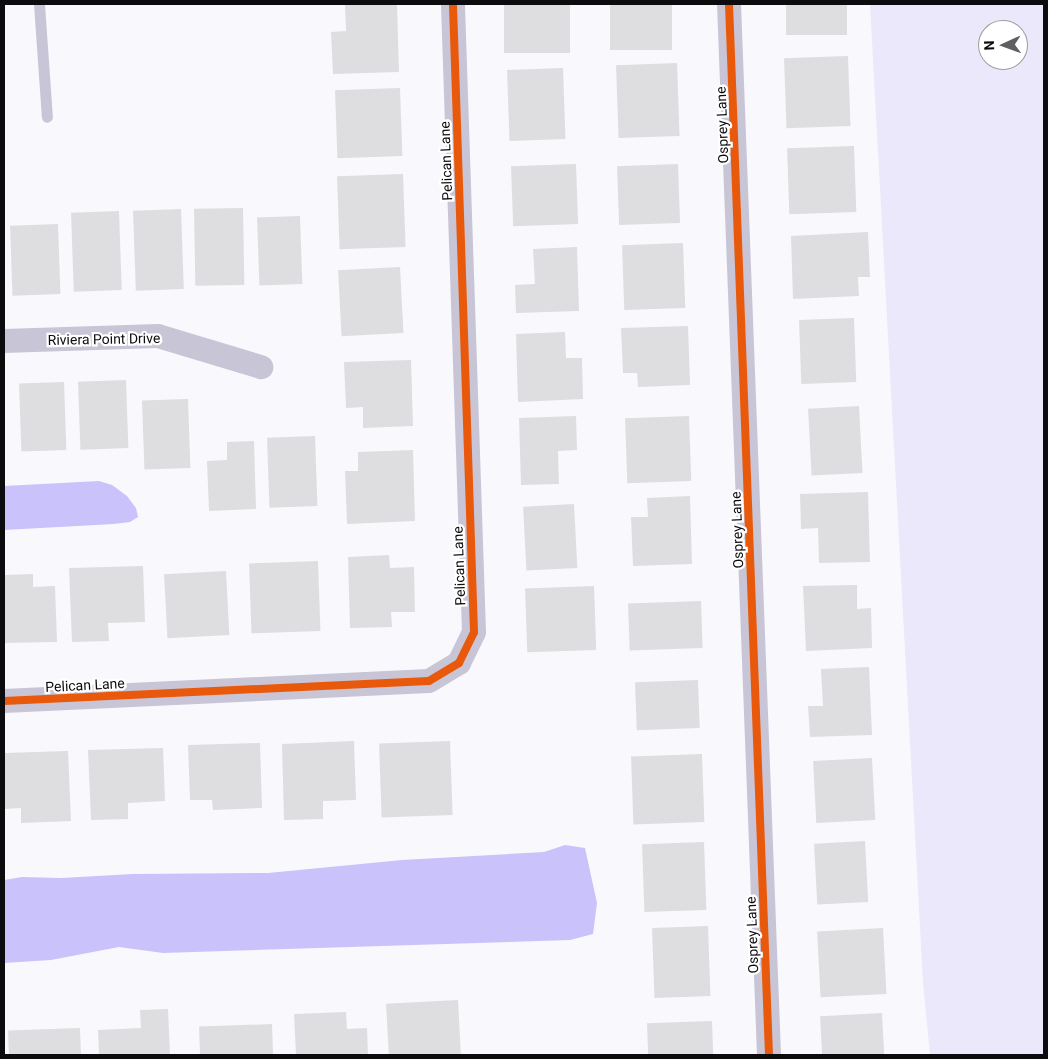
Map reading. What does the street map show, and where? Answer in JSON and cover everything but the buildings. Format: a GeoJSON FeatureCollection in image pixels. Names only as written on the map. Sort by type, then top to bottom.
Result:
{"type":"FeatureCollection","features":[{"type":"Feature","properties":{"kind":"street","name":"Pelican Lane"},"geometry":{"type":"LineString","coordinates":[[4,701],[429,681],[459,663],[474,632],[453,4]]}},
{"type":"Feature","properties":{"kind":"street","name":"Osprey Lane"},"geometry":{"type":"LineString","coordinates":[[730,4],[769,1055]]}},
{"type":"Feature","properties":{"kind":"street","name":"Riviera Point Drive"},"geometry":{"type":"LineString","coordinates":[[4,342],[158,336],[260,367]]}},
{"type":"Feature","properties":{"kind":"lane"},"geometry":{"type":"LineString","coordinates":[[39,4],[47,117]]}},
{"type":"Feature","properties":{"kind":"shaded area"},"geometry":{"type":"Polygon","coordinates":[[[870,4],[1044,4],[1044,1055],[930,1055],[923,983],[870,4]]]}},
{"type":"Feature","properties":{"kind":"shaded area"},"geometry":{"type":"Polygon","coordinates":[[[99,481],[112,485],[127,496],[136,508],[138,517],[130,522],[114,524],[4,530],[4,486],[99,481]]]}},
{"type":"Feature","properties":{"kind":"shaded area"},"geometry":{"type":"Polygon","coordinates":[[[565,845],[585,848],[597,903],[593,934],[570,940],[163,953],[119,947],[51,960],[4,963],[4,880],[22,877],[61,878],[133,874],[268,873],[402,860],[544,852],[565,845]]]}},
{"type":"Feature","properties":{"kind":"cycle path"},"geometry":{"type":"LineString","coordinates":[[4,701],[429,681],[459,663],[474,632],[453,4]]}},
{"type":"Feature","properties":{"kind":"cycle path"},"geometry":{"type":"LineString","coordinates":[[729,4],[769,1055]]}}]}
